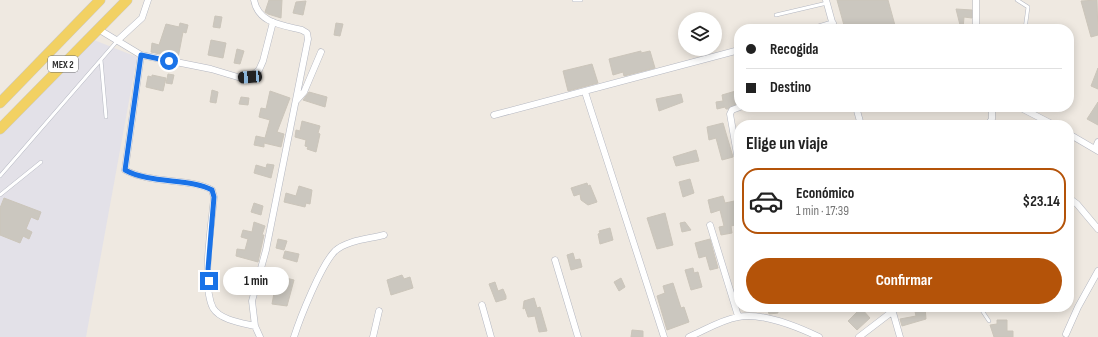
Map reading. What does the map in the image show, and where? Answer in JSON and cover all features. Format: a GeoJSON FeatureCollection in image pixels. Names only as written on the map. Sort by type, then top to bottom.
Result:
{"type":"FeatureCollection","features":[{"type":"Feature","properties":{"kind":"main road","name":"MEX 2"},"geometry":{"type":"LineString","coordinates":[[0,103],[100,0]]}},
{"type":"Feature","properties":{"kind":"main road","name":"MEX 2"},"geometry":{"type":"LineString","coordinates":[[0,128],[127,0]]}},
{"type":"Feature","properties":{"kind":"street"},"geometry":{"type":"LineString","coordinates":[[118,40],[142,18],[148,0]]}},
{"type":"Feature","properties":{"kind":"street"},"geometry":{"type":"LineString","coordinates":[[254,0],[256,8],[262,17],[306,33],[308,39],[266,250],[252,301],[255,326],[260,337]]}},
{"type":"Feature","properties":{"kind":"street"},"geometry":{"type":"LineString","coordinates":[[976,0],[976,24]]}},
{"type":"Feature","properties":{"kind":"street"},"geometry":{"type":"LineString","coordinates":[[827,2],[832,24]]}},
{"type":"Feature","properties":{"kind":"street"},"geometry":{"type":"LineString","coordinates":[[98,29],[141,55],[211,69],[241,78],[250,77],[259,70],[263,61],[273,22]]}},
{"type":"Feature","properties":{"kind":"street"},"geometry":{"type":"LineString","coordinates":[[494,115],[734,51]]}},
{"type":"Feature","properties":{"kind":"street"},"geometry":{"type":"LineString","coordinates":[[295,102],[304,92],[321,52]]}},
{"type":"Feature","properties":{"kind":"street"},"geometry":{"type":"LineString","coordinates":[[141,55],[125,170],[167,182],[206,187],[212,190],[214,197],[208,269],[213,308],[225,317],[255,326]]}},
{"type":"Feature","properties":{"kind":"street"},"geometry":{"type":"LineString","coordinates":[[585,92],[664,337]]}},
{"type":"Feature","properties":{"kind":"street"},"geometry":{"type":"LineString","coordinates":[[734,109],[730,114],[734,137]]}},
{"type":"Feature","properties":{"kind":"street"},"geometry":{"type":"LineString","coordinates":[[1034,112],[1046,120]]}},
{"type":"Feature","properties":{"kind":"street"},"geometry":{"type":"LineString","coordinates":[[1074,137],[1096,150],[1098,142]]}},
{"type":"Feature","properties":{"kind":"street"},"geometry":{"type":"LineString","coordinates":[[1074,202],[1098,229]]}},
{"type":"Feature","properties":{"kind":"street"},"geometry":{"type":"LineString","coordinates":[[710,225],[734,303]]}},
{"type":"Feature","properties":{"kind":"street"},"geometry":{"type":"LineString","coordinates":[[294,337],[311,295],[327,262],[335,251],[354,242],[384,235]]}},
{"type":"Feature","properties":{"kind":"street"},"geometry":{"type":"LineString","coordinates":[[555,260],[578,337]]}},
{"type":"Feature","properties":{"kind":"street"},"geometry":{"type":"LineString","coordinates":[[1066,334],[1078,307],[1098,271]]}},
{"type":"Feature","properties":{"kind":"street"},"geometry":{"type":"LineString","coordinates":[[482,305],[491,337]]}},
{"type":"Feature","properties":{"kind":"street"},"geometry":{"type":"LineString","coordinates":[[373,337],[379,311]]}},
{"type":"Feature","properties":{"kind":"street"},"geometry":{"type":"LineString","coordinates":[[737,312],[738,316]]}},
{"type":"Feature","properties":{"kind":"street"},"geometry":{"type":"LineString","coordinates":[[859,337],[888,312]]}},
{"type":"Feature","properties":{"kind":"street"},"geometry":{"type":"LineString","coordinates":[[893,312],[900,337]]}},
{"type":"Feature","properties":{"kind":"street"},"geometry":{"type":"LineString","coordinates":[[689,337],[738,316],[758,316],[819,337]]}},
{"type":"Feature","properties":{"kind":"lane"},"geometry":{"type":"LineString","coordinates":[[574,0],[581,0]]}},
{"type":"Feature","properties":{"kind":"lane"},"geometry":{"type":"LineString","coordinates":[[1017,0],[1028,7],[1026,24]]}},
{"type":"Feature","properties":{"kind":"lane"},"geometry":{"type":"LineString","coordinates":[[776,15],[827,2]]}},
{"type":"Feature","properties":{"kind":"lane"},"geometry":{"type":"LineString","coordinates":[[0,176],[118,40]]}},
{"type":"Feature","properties":{"kind":"lane"},"geometry":{"type":"LineString","coordinates":[[101,60],[106,117]]}},
{"type":"Feature","properties":{"kind":"lane"},"geometry":{"type":"LineString","coordinates":[[0,195],[41,162]]}},
{"type":"Feature","properties":{"kind":"lane"},"geometry":{"type":"LineString","coordinates":[[983,312],[989,321]]}},
{"type":"Feature","properties":{"kind":"shaded area"},"geometry":{"type":"Polygon","coordinates":[[[94,40],[137,57],[86,337],[0,337],[0,129],[94,40]]]}},
{"type":"Feature","properties":{"kind":"building"},"geometry":{"type":"Polygon","coordinates":[[[269,0],[282,0],[281,18],[265,12],[269,0]]]}},
{"type":"Feature","properties":{"kind":"building"},"geometry":{"type":"Polygon","coordinates":[[[837,0],[888,0],[895,24],[844,24],[837,0]]]}},
{"type":"Feature","properties":{"kind":"building"},"geometry":{"type":"Polygon","coordinates":[[[1097,0],[1098,35],[1091,37],[1081,1],[1097,0]]]}},
{"type":"Feature","properties":{"kind":"building"},"geometry":{"type":"Polygon","coordinates":[[[306,1],[303,15],[293,13],[296,2],[306,1]]]}},
{"type":"Feature","properties":{"kind":"building"},"geometry":{"type":"Polygon","coordinates":[[[956,9],[972,10],[972,18],[964,17],[963,24],[960,24],[956,9]]]}},
{"type":"Feature","properties":{"kind":"building"},"geometry":{"type":"Polygon","coordinates":[[[215,16],[222,17],[220,28],[213,27],[215,16]]]}},
{"type":"Feature","properties":{"kind":"building"},"geometry":{"type":"Polygon","coordinates":[[[180,23],[188,25],[186,33],[183,32],[178,58],[151,52],[152,43],[159,45],[166,24],[179,27],[180,23]]]}},
{"type":"Feature","properties":{"kind":"building"},"geometry":{"type":"Polygon","coordinates":[[[336,23],[343,24],[340,36],[334,35],[336,23]]]}},
{"type":"Feature","properties":{"kind":"building"},"geometry":{"type":"Polygon","coordinates":[[[211,40],[226,43],[223,58],[208,55],[211,40]]]}},
{"type":"Feature","properties":{"kind":"building"},"geometry":{"type":"Polygon","coordinates":[[[237,49],[244,51],[240,64],[234,63],[237,49]]]}},
{"type":"Feature","properties":{"kind":"building"},"geometry":{"type":"Polygon","coordinates":[[[641,51],[641,53],[650,51],[655,68],[624,76],[623,72],[613,75],[609,59],[641,51]]]}},
{"type":"Feature","properties":{"kind":"building"},"geometry":{"type":"Polygon","coordinates":[[[592,64],[598,83],[568,91],[563,71],[592,64]]]}},
{"type":"Feature","properties":{"kind":"building"},"geometry":{"type":"Polygon","coordinates":[[[1098,68],[1098,89],[1091,86],[1098,68]]]}},
{"type":"Feature","properties":{"kind":"building"},"geometry":{"type":"Polygon","coordinates":[[[168,74],[174,75],[172,84],[166,83],[168,74]]]}},
{"type":"Feature","properties":{"kind":"building"},"geometry":{"type":"Polygon","coordinates":[[[152,75],[166,78],[163,91],[146,87],[148,76],[152,77],[152,75]]]}},
{"type":"Feature","properties":{"kind":"building"},"geometry":{"type":"Polygon","coordinates":[[[212,90],[218,92],[216,103],[210,102],[212,90]]]}},
{"type":"Feature","properties":{"kind":"building"},"geometry":{"type":"Polygon","coordinates":[[[270,91],[290,98],[277,132],[284,134],[281,147],[264,143],[264,147],[254,145],[256,136],[265,138],[270,120],[259,117],[261,108],[266,109],[270,91]]]}},
{"type":"Feature","properties":{"kind":"building"},"geometry":{"type":"Polygon","coordinates":[[[734,91],[734,106],[728,109],[725,107],[717,109],[716,102],[723,101],[722,95],[734,91]]]}},
{"type":"Feature","properties":{"kind":"building"},"geometry":{"type":"Polygon","coordinates":[[[309,92],[327,97],[325,107],[303,100],[309,92]]]}},
{"type":"Feature","properties":{"kind":"building"},"geometry":{"type":"Polygon","coordinates":[[[681,94],[683,102],[659,111],[656,99],[681,94]]]}},
{"type":"Feature","properties":{"kind":"building"},"geometry":{"type":"Polygon","coordinates":[[[241,97],[249,98],[248,105],[239,104],[241,97]]]}},
{"type":"Feature","properties":{"kind":"building"},"geometry":{"type":"Polygon","coordinates":[[[1098,102],[1098,125],[1087,119],[1098,102]]]}},
{"type":"Feature","properties":{"kind":"building"},"geometry":{"type":"Polygon","coordinates":[[[302,121],[320,126],[318,133],[320,134],[316,152],[307,149],[308,147],[305,146],[306,140],[295,137],[296,130],[300,131],[302,121]]]}},
{"type":"Feature","properties":{"kind":"building"},"geometry":{"type":"Polygon","coordinates":[[[723,123],[733,157],[722,160],[716,138],[709,140],[707,127],[723,123]]]}},
{"type":"Feature","properties":{"kind":"building"},"geometry":{"type":"Polygon","coordinates":[[[696,150],[699,161],[676,166],[673,157],[696,150]]]}},
{"type":"Feature","properties":{"kind":"building"},"geometry":{"type":"Polygon","coordinates":[[[267,164],[274,165],[271,178],[254,173],[256,165],[266,168],[267,164]]]}},
{"type":"Feature","properties":{"kind":"building"},"geometry":{"type":"Polygon","coordinates":[[[690,179],[694,193],[683,197],[679,182],[690,179]]]}},
{"type":"Feature","properties":{"kind":"building"},"geometry":{"type":"Polygon","coordinates":[[[587,183],[588,186],[590,185],[597,202],[588,205],[581,200],[580,194],[574,196],[571,188],[587,183]]]}},
{"type":"Feature","properties":{"kind":"building"},"geometry":{"type":"Polygon","coordinates":[[[299,186],[312,190],[310,204],[306,203],[305,207],[284,202],[286,193],[296,196],[299,186]]]}},
{"type":"Feature","properties":{"kind":"building"},"geometry":{"type":"Polygon","coordinates":[[[723,196],[725,203],[734,201],[734,225],[731,226],[732,233],[721,235],[719,227],[724,226],[720,210],[711,213],[708,200],[723,196]]]}},
{"type":"Feature","properties":{"kind":"building"},"geometry":{"type":"Polygon","coordinates":[[[4,198],[41,212],[38,220],[31,217],[26,229],[32,232],[29,239],[23,236],[20,243],[0,235],[0,208],[4,198]]]}},
{"type":"Feature","properties":{"kind":"building"},"geometry":{"type":"Polygon","coordinates":[[[254,203],[263,206],[261,215],[251,212],[254,203]]]}},
{"type":"Feature","properties":{"kind":"building"},"geometry":{"type":"Polygon","coordinates":[[[665,213],[673,245],[657,249],[647,218],[665,213]]]}},
{"type":"Feature","properties":{"kind":"building"},"geometry":{"type":"Polygon","coordinates":[[[254,222],[265,226],[262,235],[264,235],[258,262],[236,256],[237,249],[245,250],[248,239],[241,237],[243,230],[252,232],[254,222]]]}},
{"type":"Feature","properties":{"kind":"building"},"geometry":{"type":"Polygon","coordinates":[[[685,222],[691,230],[682,232],[680,223],[685,222]]]}},
{"type":"Feature","properties":{"kind":"building"},"geometry":{"type":"Polygon","coordinates":[[[610,228],[613,240],[600,244],[598,234],[600,233],[599,231],[610,228]]]}},
{"type":"Feature","properties":{"kind":"building"},"geometry":{"type":"Polygon","coordinates":[[[278,239],[287,241],[284,250],[276,248],[278,239]]]}},
{"type":"Feature","properties":{"kind":"building"},"geometry":{"type":"Polygon","coordinates":[[[710,239],[718,268],[710,270],[706,256],[699,258],[695,243],[710,239]]]}},
{"type":"Feature","properties":{"kind":"building"},"geometry":{"type":"Polygon","coordinates":[[[285,251],[299,254],[297,262],[283,258],[285,251]]]}},
{"type":"Feature","properties":{"kind":"building"},"geometry":{"type":"Polygon","coordinates":[[[573,253],[575,260],[580,259],[582,267],[571,270],[567,255],[573,253]]]}},
{"type":"Feature","properties":{"kind":"building"},"geometry":{"type":"Polygon","coordinates":[[[693,268],[694,273],[698,272],[702,287],[691,290],[685,270],[693,268]]]}},
{"type":"Feature","properties":{"kind":"building"},"geometry":{"type":"Polygon","coordinates":[[[402,275],[404,279],[410,277],[413,288],[391,295],[387,280],[402,275]]]}},
{"type":"Feature","properties":{"kind":"building"},"geometry":{"type":"Polygon","coordinates":[[[286,278],[294,280],[287,306],[272,304],[274,293],[267,292],[268,283],[284,285],[286,278]]]}},
{"type":"Feature","properties":{"kind":"building"},"geometry":{"type":"Polygon","coordinates":[[[621,278],[625,287],[619,291],[614,282],[621,278]]]}},
{"type":"Feature","properties":{"kind":"building"},"geometry":{"type":"Polygon","coordinates":[[[495,282],[498,291],[503,289],[506,299],[496,302],[489,284],[495,282]]]}},
{"type":"Feature","properties":{"kind":"building"},"geometry":{"type":"Polygon","coordinates":[[[673,283],[681,308],[684,307],[689,322],[667,330],[657,296],[665,293],[663,286],[673,283]]]}},
{"type":"Feature","properties":{"kind":"building"},"geometry":{"type":"Polygon","coordinates":[[[534,298],[537,308],[540,307],[547,331],[539,332],[535,316],[528,317],[525,308],[523,309],[524,301],[534,298]]]}},
{"type":"Feature","properties":{"kind":"building"},"geometry":{"type":"Polygon","coordinates":[[[768,312],[778,312],[778,313],[769,314],[768,312]]]}},
{"type":"Feature","properties":{"kind":"building"},"geometry":{"type":"Polygon","coordinates":[[[857,312],[865,312],[870,318],[857,330],[848,321],[857,312]]]}},
{"type":"Feature","properties":{"kind":"building"},"geometry":{"type":"Polygon","coordinates":[[[915,312],[925,312],[926,319],[902,326],[900,319],[916,316],[915,312]]]}},
{"type":"Feature","properties":{"kind":"building"},"geometry":{"type":"Polygon","coordinates":[[[997,320],[1007,320],[1007,331],[1013,331],[1013,337],[994,337],[990,325],[997,324],[997,320]]]}},
{"type":"Feature","properties":{"kind":"building"},"geometry":{"type":"Polygon","coordinates":[[[632,330],[643,331],[643,337],[631,337],[632,330]]]}},
{"type":"Feature","properties":{"kind":"route"},"geometry":{"type":"LineString","coordinates":[[169,61],[141,55],[125,170],[167,182],[206,187],[212,190],[214,197],[208,269],[209,281]]}}]}
